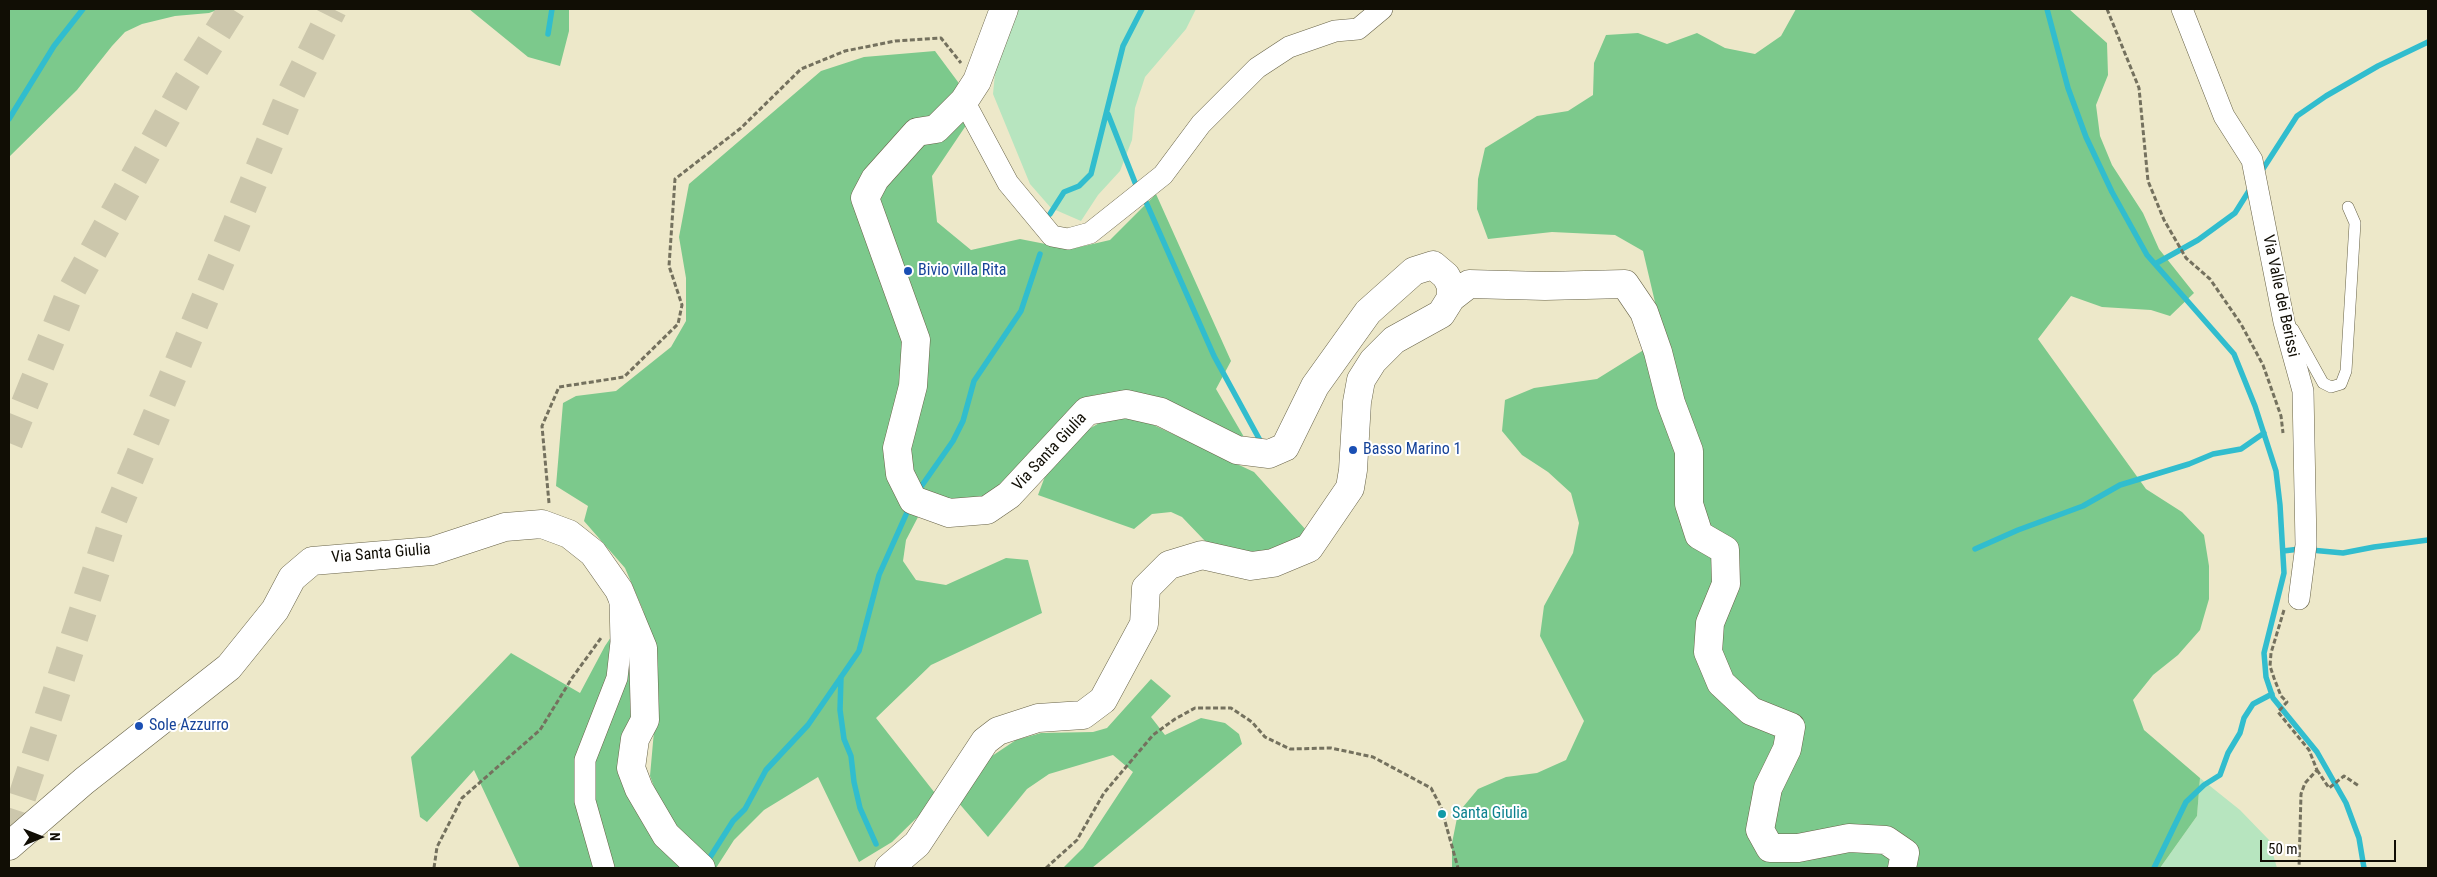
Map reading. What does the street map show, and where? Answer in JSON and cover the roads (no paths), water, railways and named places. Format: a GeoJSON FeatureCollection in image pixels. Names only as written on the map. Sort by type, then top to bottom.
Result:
{"type":"FeatureCollection","features":[{"type":"Feature","properties":{"kind":"street","name":"Via Santa Giulia"},"geometry":{"type":"LineString","coordinates":[[1004,9],[970,91],[936,129],[917,132],[875,179],[865,198],[916,340],[913,386],[897,448],[900,474],[914,500],[949,513],[987,510],[1009,495],[1087,411],[1126,404],[1162,412],[1237,450],[1270,454],[1285,447],[1314,386],[1368,312],[1414,271],[1433,265],[1446,276],[1451,286],[1451,298]]}},
{"type":"Feature","properties":{"kind":"street"},"geometry":{"type":"LineString","coordinates":[[970,91],[1008,183],[1052,236],[1068,239],[1090,233],[1163,175],[1201,124],[1257,68],[1289,46],[1335,31],[1358,29],[1382,9]]}},
{"type":"Feature","properties":{"kind":"street","name":"Via Valle dei Berissi"},"geometry":{"type":"LineString","coordinates":[[2182,9],[2224,116],[2252,160],[2281,305],[2303,391],[2306,545],[2292,604]]}},
{"type":"Feature","properties":{"kind":"street"},"geometry":{"type":"LineString","coordinates":[[889,868],[917,844],[984,741],[998,732],[1038,718],[1082,715],[1103,700],[1144,624],[1146,588],[1169,565],[1202,555],[1251,566],[1273,563],[1308,548],[1350,488],[1353,470],[1357,402],[1361,380],[1373,361],[1394,340],[1441,314],[1451,298],[1469,284],[1545,286],[1625,284],[1644,312],[1658,352],[1671,404],[1689,451],[1689,504],[1699,536],[1725,550],[1726,584],[1710,623],[1708,652],[1721,683],[1751,711],[1791,727],[1787,749],[1768,788],[1760,830],[1770,848],[1798,848],[1848,838],[1886,840],[1905,853],[1902,868]]}},
{"type":"Feature","properties":{"kind":"street","name":"Via Santa Giulia"},"geometry":{"type":"LineString","coordinates":[[9,846],[84,781],[229,667],[275,610],[292,578],[312,560],[432,551],[505,527],[542,524],[569,534],[593,553],[619,590],[643,648],[645,720],[635,739],[631,768],[639,790],[666,835],[701,868]]}},
{"type":"Feature","properties":{"kind":"street"},"geometry":{"type":"LineString","coordinates":[[604,868],[585,801],[585,760],[617,678],[621,642],[619,590]]}},
{"type":"Feature","properties":{"kind":"lane"},"geometry":{"type":"LineString","coordinates":[[2281,305],[2323,383],[2331,387],[2341,384],[2346,371],[2354,223],[2348,207]]}},
{"type":"Feature","properties":{"kind":"waterway"},"geometry":{"type":"LineString","coordinates":[[9,119],[54,46],[83,9]]}},
{"type":"Feature","properties":{"kind":"waterway"},"geometry":{"type":"LineString","coordinates":[[548,34],[552,9]]}},
{"type":"Feature","properties":{"kind":"waterway"},"geometry":{"type":"LineString","coordinates":[[1050,214],[1064,192],[1079,186],[1091,174],[1123,46],[1142,9]]}},
{"type":"Feature","properties":{"kind":"waterway"},"geometry":{"type":"LineString","coordinates":[[2047,9],[2068,88],[2086,137],[2112,192],[2147,255],[2234,354],[2255,406],[2276,471],[2284,573],[2264,653],[2266,677],[2273,698],[2317,752],[2346,803],[2359,838],[2364,868]]}},
{"type":"Feature","properties":{"kind":"waterway"},"geometry":{"type":"LineString","coordinates":[[2261,172],[2297,116],[2326,96],[2378,66],[2428,42]]}},
{"type":"Feature","properties":{"kind":"waterway"},"geometry":{"type":"LineString","coordinates":[[1108,114],[1136,185]]}},
{"type":"Feature","properties":{"kind":"waterway"},"geometry":{"type":"LineString","coordinates":[[2155,264],[2198,240],[2235,213],[2252,186]]}},
{"type":"Feature","properties":{"kind":"waterway"},"geometry":{"type":"LineString","coordinates":[[1146,202],[1214,356],[1262,444]]}},
{"type":"Feature","properties":{"kind":"waterway"},"geometry":{"type":"LineString","coordinates":[[918,491],[953,441],[963,421],[974,381],[1021,311],[1040,254]]}},
{"type":"Feature","properties":{"kind":"waterway"},"geometry":{"type":"LineString","coordinates":[[1975,549],[2018,530],[2083,506],[2120,485],[2189,464],[2213,454],[2241,449],[2264,433]]}},
{"type":"Feature","properties":{"kind":"waterway"},"geometry":{"type":"LineString","coordinates":[[707,862],[733,821],[745,809],[766,770],[808,725],[859,651],[879,575],[909,508]]}},
{"type":"Feature","properties":{"kind":"waterway"},"geometry":{"type":"LineString","coordinates":[[2283,551],[2300,549],[2343,553],[2428,540]]}},
{"type":"Feature","properties":{"kind":"waterway"},"geometry":{"type":"LineString","coordinates":[[841,677],[840,710],[844,739],[851,756],[860,808],[876,844]]}},
{"type":"Feature","properties":{"kind":"waterway"},"geometry":{"type":"LineString","coordinates":[[2154,868],[2186,802],[2204,785],[2220,775],[2228,753],[2240,733],[2244,718],[2253,704],[2272,694]]}},
{"type":"Feature","properties":{"kind":"tunnel"},"geometry":{"type":"LineString","coordinates":[[9,443],[69,295],[185,84],[232,9]]}},
{"type":"Feature","properties":{"kind":"tunnel"},"geometry":{"type":"LineString","coordinates":[[9,837],[112,522],[288,99],[333,9]]}},
{"type":"Feature","properties":{"kind":"place","name":"Bivio villa Rita"},"geometry":{"type":"Point","coordinates":[908,271]}},
{"type":"Feature","properties":{"kind":"place","name":"Basso Marino 1"},"geometry":{"type":"Point","coordinates":[1353,450]}},
{"type":"Feature","properties":{"kind":"place","name":"Sole Azzurro"},"geometry":{"type":"Point","coordinates":[139,726]}},
{"type":"Feature","properties":{"kind":"place","name":"Santa Giulia"},"geometry":{"type":"Point","coordinates":[1442,814]}}]}
